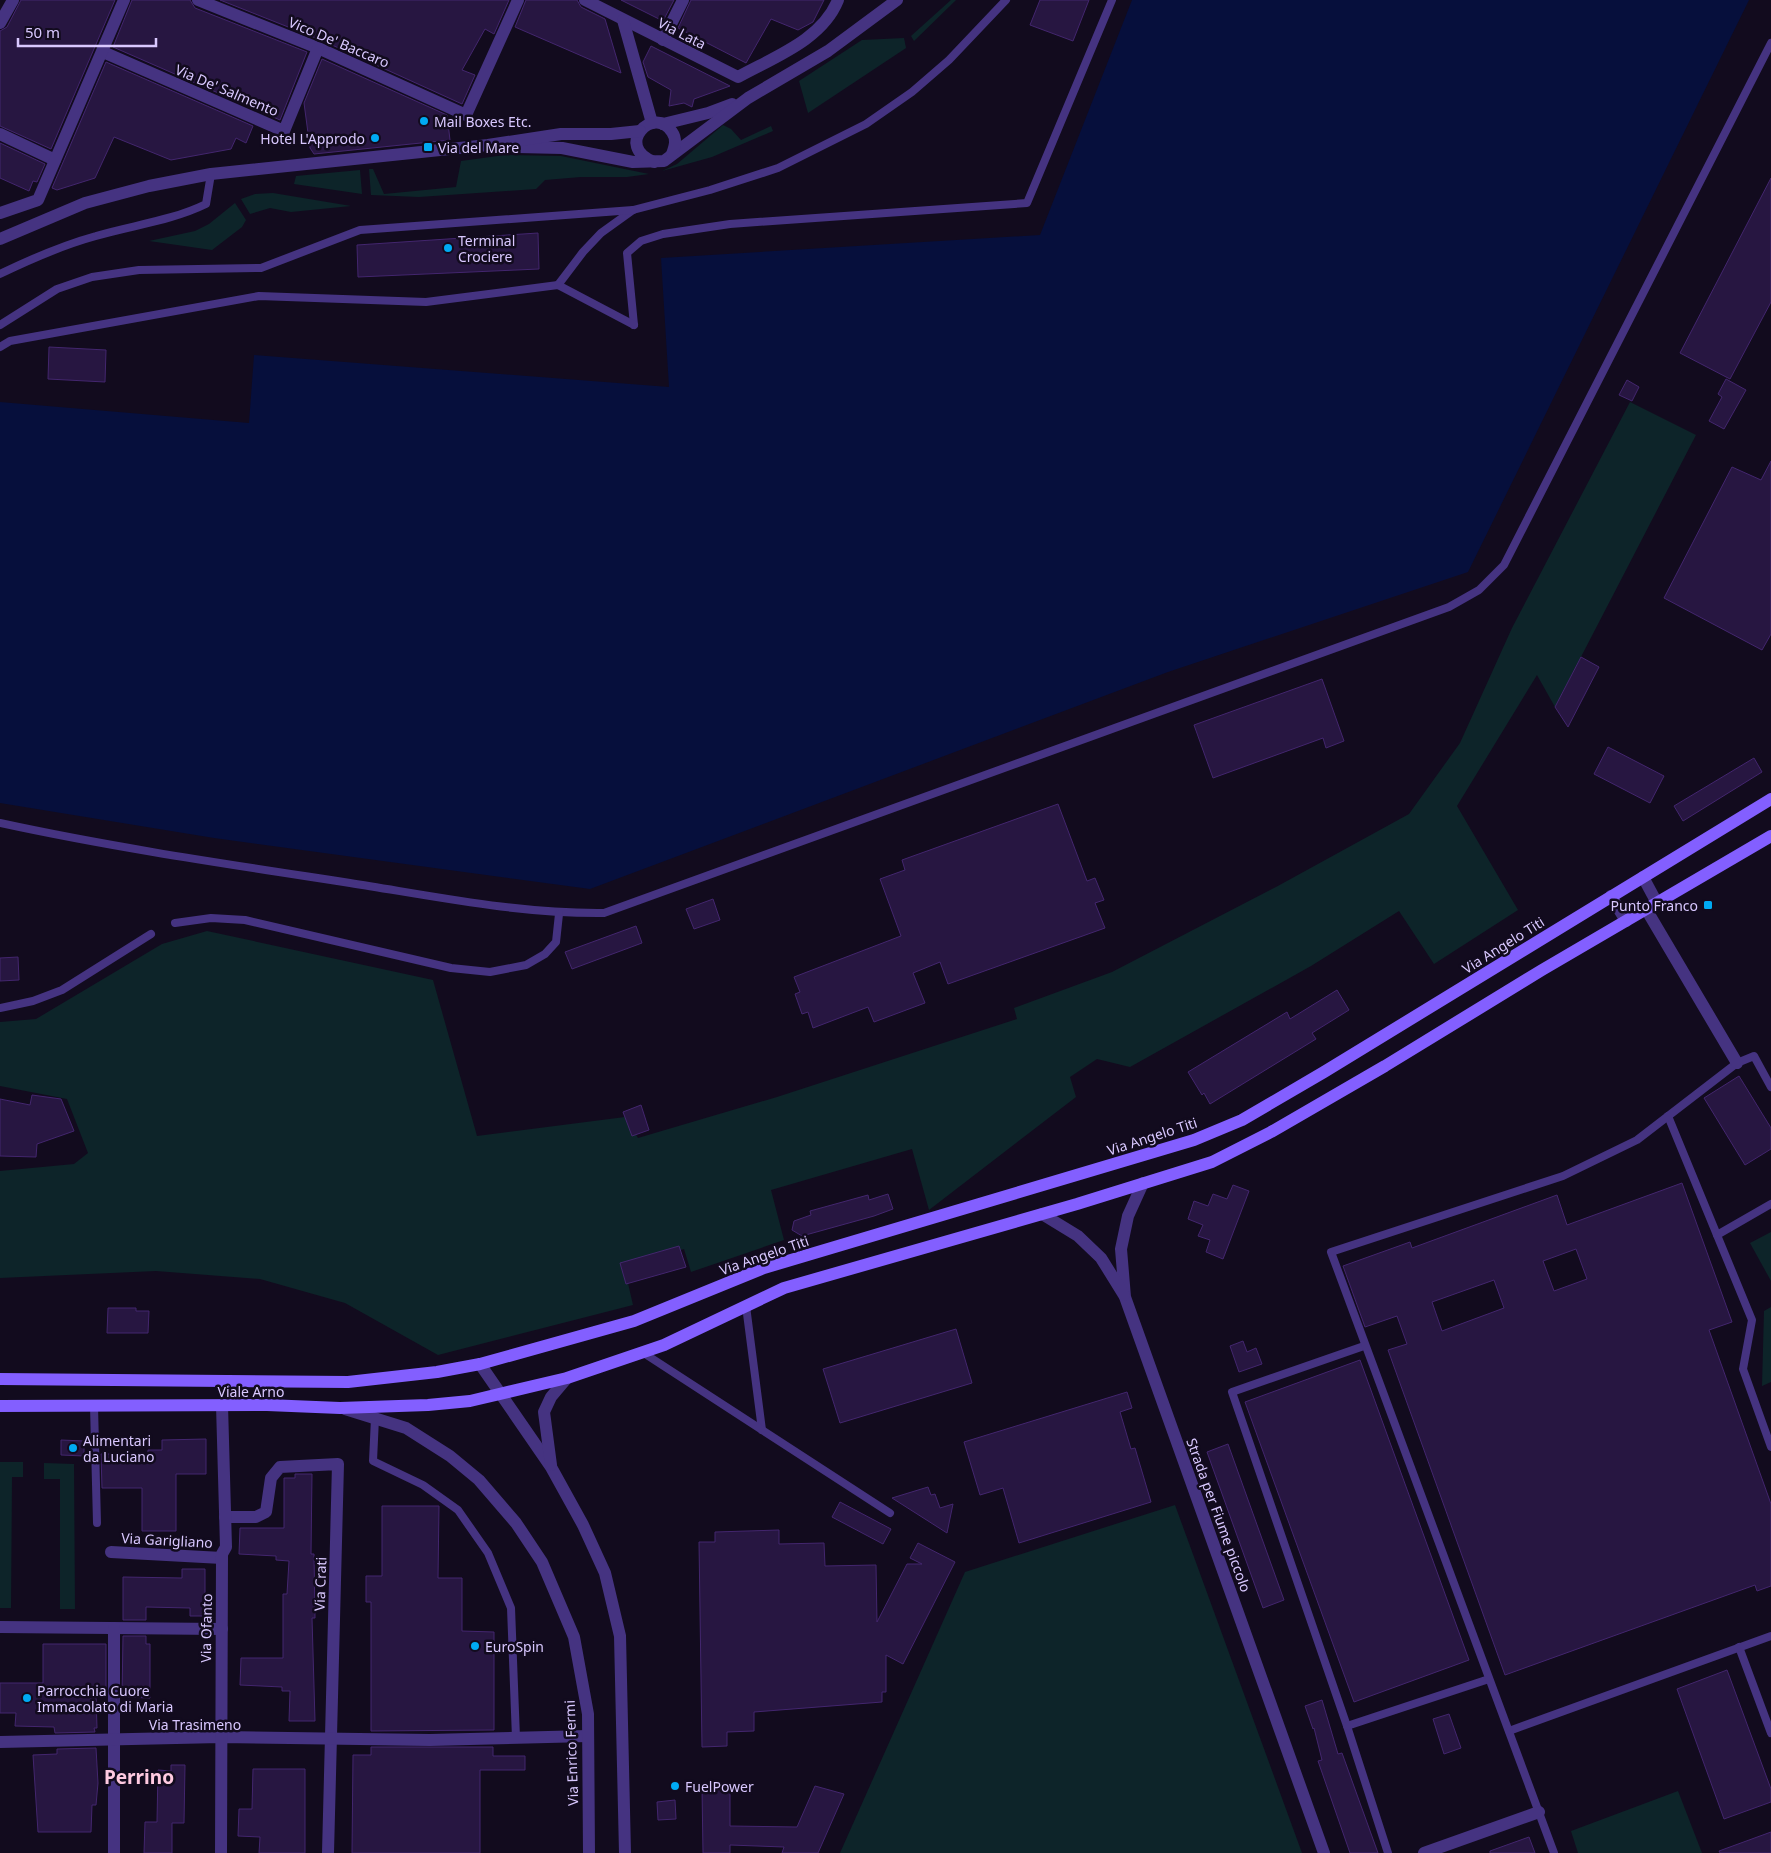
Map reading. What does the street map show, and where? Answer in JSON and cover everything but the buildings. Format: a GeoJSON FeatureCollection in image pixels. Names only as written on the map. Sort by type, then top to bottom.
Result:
{"type":"FeatureCollection","features":[{"type":"Feature","properties":{"kind":"main road","name":"Via Angelo Titi"},"geometry":{"type":"LineString","coordinates":[[480,1364],[634,1321],[764,1268],[1194,1140],[1242,1120],[1771,799]]}},
{"type":"Feature","properties":{"kind":"main road"},"geometry":{"type":"LineString","coordinates":[[501,1393],[567,1378],[664,1345],[784,1288],[1042,1214],[1212,1162],[1271,1132],[1771,836]]}},
{"type":"Feature","properties":{"kind":"main road","name":"Viale Arno"},"geometry":{"type":"LineString","coordinates":[[0,1379],[348,1382],[437,1372],[480,1364]]}},
{"type":"Feature","properties":{"kind":"main road","name":"Viale Arno"},"geometry":{"type":"LineString","coordinates":[[0,1406],[340,1408],[428,1405],[470,1401],[501,1393]]}},
{"type":"Feature","properties":{"kind":"street"},"geometry":{"type":"LineString","coordinates":[[0,23],[12,0]]}},
{"type":"Feature","properties":{"kind":"street"},"geometry":{"type":"LineString","coordinates":[[0,213],[38,200],[124,0]]}},
{"type":"Feature","properties":{"kind":"street","name":"Vico De' Baccaro"},"geometry":{"type":"LineString","coordinates":[[198,0],[318,48],[466,115],[518,0]]}},
{"type":"Feature","properties":{"kind":"street","name":"Via Lata"},"geometry":{"type":"LineString","coordinates":[[585,0],[738,78],[807,39],[824,23],[838,0]]}},
{"type":"Feature","properties":{"kind":"street"},"geometry":{"type":"LineString","coordinates":[[662,40],[683,0]]}},
{"type":"Feature","properties":{"kind":"street"},"geometry":{"type":"LineString","coordinates":[[488,146],[562,148],[634,162],[664,161],[748,98],[828,51],[897,0]]}},
{"type":"Feature","properties":{"kind":"street"},"geometry":{"type":"LineString","coordinates":[[623,20],[657,124]]}},
{"type":"Feature","properties":{"kind":"street","name":"Via De' Salmento"},"geometry":{"type":"LineString","coordinates":[[103,52],[284,131],[318,48]]}},
{"type":"Feature","properties":{"kind":"street"},"geometry":{"type":"LineString","coordinates":[[0,239],[85,203],[149,186],[211,174],[488,146],[561,134],[611,134],[640,131],[657,124],[708,113],[748,98]]}},
{"type":"Feature","properties":{"kind":"street"},"geometry":{"type":"LineString","coordinates":[[657,124],[670,129],[675,137],[676,146],[672,154]]}},
{"type":"Feature","properties":{"kind":"street"},"geometry":{"type":"LineString","coordinates":[[640,131],[636,141],[638,151],[644,159],[654,162]]}},
{"type":"Feature","properties":{"kind":"street"},"geometry":{"type":"LineString","coordinates":[[0,134],[55,160]]}},
{"type":"Feature","properties":{"kind":"street"},"geometry":{"type":"LineString","coordinates":[[1642,877],[1652,906],[1737,1063]]}},
{"type":"Feature","properties":{"kind":"street"},"geometry":{"type":"LineString","coordinates":[[1611,896],[1626,921]]}},
{"type":"Feature","properties":{"kind":"street","name":"Strada per Fiume piccolo"},"geometry":{"type":"LineString","coordinates":[[1142,1184],[1128,1216],[1121,1249],[1125,1297],[1324,1853]]}},
{"type":"Feature","properties":{"kind":"street"},"geometry":{"type":"LineString","coordinates":[[1042,1214],[1078,1236],[1101,1258],[1125,1297]]}},
{"type":"Feature","properties":{"kind":"street"},"geometry":{"type":"LineString","coordinates":[[480,1364],[552,1467],[583,1525],[605,1573],[620,1636],[626,1853]]}},
{"type":"Feature","properties":{"kind":"street"},"geometry":{"type":"LineString","coordinates":[[552,1467],[544,1412],[551,1397],[567,1378]]}},
{"type":"Feature","properties":{"kind":"street","name":"Via Ofanto"},"geometry":{"type":"LineString","coordinates":[[221,1853],[222,1556],[226,1547],[222,1406]]}},
{"type":"Feature","properties":{"kind":"street","name":"Via Enrico Fermi"},"geometry":{"type":"LineString","coordinates":[[340,1408],[406,1428],[450,1456],[479,1480],[516,1523],[542,1562],[574,1637],[588,1714],[589,1853]]}},
{"type":"Feature","properties":{"kind":"street","name":"Via Crati"},"geometry":{"type":"LineString","coordinates":[[225,1517],[256,1517],[266,1512],[271,1478],[280,1467],[338,1464],[328,1853]]}},
{"type":"Feature","properties":{"kind":"street","name":"Via Garigliano"},"geometry":{"type":"LineString","coordinates":[[110,1552],[222,1556]]}},
{"type":"Feature","properties":{"kind":"street"},"geometry":{"type":"LineString","coordinates":[[0,1627],[222,1629]]}},
{"type":"Feature","properties":{"kind":"street"},"geometry":{"type":"LineString","coordinates":[[114,1628],[116,1739],[114,1853]]}},
{"type":"Feature","properties":{"kind":"street","name":"Via Trasimeno"},"geometry":{"type":"LineString","coordinates":[[0,1742],[220,1737],[330,1740],[588,1736]]}},
{"type":"Feature","properties":{"kind":"street"},"geometry":{"type":"LineString","coordinates":[[1424,1853],[1539,1812]]}},
{"type":"Feature","properties":{"kind":"lane"},"geometry":{"type":"LineString","coordinates":[[0,325],[58,289],[92,277],[139,270],[262,268],[360,230],[633,210],[710,190],[778,168],[866,124],[912,92],[949,60],[1006,0]]}},
{"type":"Feature","properties":{"kind":"lane"},"geometry":{"type":"LineString","coordinates":[[0,347],[10,341],[259,296],[426,302],[558,285],[634,325],[627,253],[641,241],[656,236],[730,224],[1027,202],[1112,0]]}},
{"type":"Feature","properties":{"kind":"lane"},"geometry":{"type":"LineString","coordinates":[[0,823],[249,868],[559,914],[604,913],[1440,610],[1479,590],[1504,565],[1771,43]]}},
{"type":"Feature","properties":{"kind":"lane"},"geometry":{"type":"LineString","coordinates":[[0,274],[39,256],[95,236],[187,213],[206,204],[211,174]]}},
{"type":"Feature","properties":{"kind":"lane"},"geometry":{"type":"LineString","coordinates":[[558,285],[583,252],[601,233],[633,210]]}},
{"type":"Feature","properties":{"kind":"lane"},"geometry":{"type":"LineString","coordinates":[[175,923],[211,918],[245,920],[451,968],[490,972],[526,965],[545,954],[556,942],[559,914]]}},
{"type":"Feature","properties":{"kind":"lane"},"geometry":{"type":"LineString","coordinates":[[0,1008],[33,1001],[62,990],[151,934]]}},
{"type":"Feature","properties":{"kind":"lane"},"geometry":{"type":"LineString","coordinates":[[1554,1853],[1364,1346],[1331,1252],[1563,1176],[1637,1140],[1737,1063],[1754,1056],[1771,1087]]}},
{"type":"Feature","properties":{"kind":"lane"},"geometry":{"type":"LineString","coordinates":[[1668,1116],[1752,1320],[1743,1369],[1771,1448]]}},
{"type":"Feature","properties":{"kind":"lane"},"geometry":{"type":"LineString","coordinates":[[1717,1235],[1771,1204]]}},
{"type":"Feature","properties":{"kind":"lane"},"geometry":{"type":"LineString","coordinates":[[746,1306],[762,1430]]}},
{"type":"Feature","properties":{"kind":"lane"},"geometry":{"type":"LineString","coordinates":[[1364,1346],[1232,1392],[1347,1726],[1388,1853]]}},
{"type":"Feature","properties":{"kind":"lane"},"geometry":{"type":"LineString","coordinates":[[642,1352],[890,1513]]}},
{"type":"Feature","properties":{"kind":"lane"},"geometry":{"type":"LineString","coordinates":[[94,1406],[97,1523]]}},
{"type":"Feature","properties":{"kind":"lane"},"geometry":{"type":"LineString","coordinates":[[375,1418],[373,1461],[423,1485],[458,1510],[488,1553],[511,1608],[516,1738]]}},
{"type":"Feature","properties":{"kind":"lane"},"geometry":{"type":"LineString","coordinates":[[1509,1731],[1771,1636]]}},
{"type":"Feature","properties":{"kind":"lane"},"geometry":{"type":"LineString","coordinates":[[1739,1647],[1771,1733]]}},
{"type":"Feature","properties":{"kind":"lane"},"geometry":{"type":"LineString","coordinates":[[1347,1726],[1489,1679]]}},
{"type":"Feature","properties":{"kind":"green space"},"geometry":{"type":"Polygon","coordinates":[[[951,0],[956,0],[914,41],[911,36],[951,0]]]}},
{"type":"Feature","properties":{"kind":"green space"},"geometry":{"type":"Polygon","coordinates":[[[904,38],[906,48],[808,113],[799,81],[862,40],[904,38]]]}},
{"type":"Feature","properties":{"kind":"green space"},"geometry":{"type":"Polygon","coordinates":[[[723,125],[731,129],[741,140],[771,126],[773,131],[712,157],[662,171],[677,164],[723,125]]]}},
{"type":"Feature","properties":{"kind":"green space"},"geometry":{"type":"Polygon","coordinates":[[[505,155],[561,156],[649,174],[627,177],[581,177],[545,180],[536,189],[419,197],[371,195],[369,169],[373,169],[384,194],[456,187],[461,161],[505,155]]]}},
{"type":"Feature","properties":{"kind":"green space"},"geometry":{"type":"Polygon","coordinates":[[[360,170],[362,194],[294,184],[296,176],[360,170]]]}},
{"type":"Feature","properties":{"kind":"green space"},"geometry":{"type":"Polygon","coordinates":[[[273,193],[351,206],[291,212],[270,208],[250,214],[241,199],[255,194],[273,193]]]}},
{"type":"Feature","properties":{"kind":"green space"},"geometry":{"type":"Polygon","coordinates":[[[235,203],[246,220],[242,227],[212,250],[149,241],[195,231],[209,224],[235,203]]]}},
{"type":"Feature","properties":{"kind":"green space"},"geometry":{"type":"Polygon","coordinates":[[[1630,402],[1696,435],[1555,707],[1537,675],[1457,806],[1518,910],[1434,964],[1399,911],[1311,966],[1130,1067],[1097,1059],[1070,1077],[1076,1097],[929,1210],[912,1149],[771,1190],[784,1240],[691,1272],[684,1249],[624,1266],[633,1305],[438,1355],[345,1303],[260,1279],[156,1271],[0,1278],[0,1171],[74,1164],[88,1153],[67,1099],[0,1086],[0,1022],[36,1019],[162,944],[207,931],[433,980],[477,1136],[625,1117],[638,1138],[777,1097],[1017,1019],[1014,1008],[1112,972],[1276,887],[1409,814],[1460,743],[1512,628],[1630,402]]]}},
{"type":"Feature","properties":{"kind":"green space"},"geometry":{"type":"Polygon","coordinates":[[[1771,1232],[1771,1281],[1750,1243],[1771,1232]]]}},
{"type":"Feature","properties":{"kind":"green space"},"geometry":{"type":"Polygon","coordinates":[[[1771,1307],[1771,1382],[1762,1386],[1764,1311],[1771,1307]]]}},
{"type":"Feature","properties":{"kind":"green space"},"geometry":{"type":"Polygon","coordinates":[[[0,1462],[23,1462],[23,1477],[12,1477],[11,1608],[0,1608],[0,1462]]]}},
{"type":"Feature","properties":{"kind":"green space"},"geometry":{"type":"Polygon","coordinates":[[[44,1463],[74,1464],[75,1609],[60,1609],[60,1479],[44,1479],[44,1463]]]}},
{"type":"Feature","properties":{"kind":"green space"},"geometry":{"type":"Polygon","coordinates":[[[1175,1505],[1302,1853],[840,1853],[965,1572],[1175,1505]]]}},
{"type":"Feature","properties":{"kind":"green space"},"geometry":{"type":"Polygon","coordinates":[[[1678,1791],[1702,1853],[1578,1853],[1571,1831],[1678,1791]]]}},
{"type":"Feature","properties":{"kind":"shaded area"},"geometry":{"type":"Polygon","coordinates":[[[1132,0],[1749,0],[1468,572],[1168,672],[590,889],[214,838],[0,803],[0,402],[249,423],[254,355],[669,387],[661,258],[1040,235],[1132,0]]]}},
{"type":"Feature","properties":{"kind":"place","name":"Mail Boxes Etc."},"geometry":{"type":"Point","coordinates":[424,121]}},
{"type":"Feature","properties":{"kind":"place","name":"Hotel L'Approdo"},"geometry":{"type":"Point","coordinates":[375,138]}},
{"type":"Feature","properties":{"kind":"place","name":"Via del Mare"},"geometry":{"type":"Point","coordinates":[428,147]}},
{"type":"Feature","properties":{"kind":"place","name":"Terminal Crociere"},"geometry":{"type":"Point","coordinates":[448,248]}},
{"type":"Feature","properties":{"kind":"place","name":"Punto Franco"},"geometry":{"type":"Point","coordinates":[1708,905]}},
{"type":"Feature","properties":{"kind":"place","name":"Alimentari da Luciano"},"geometry":{"type":"Point","coordinates":[73,1448]}},
{"type":"Feature","properties":{"kind":"place","name":"EuroSpin"},"geometry":{"type":"Point","coordinates":[475,1646]}},
{"type":"Feature","properties":{"kind":"place","name":"Parrocchia Cuore Immacolato di Maria"},"geometry":{"type":"Point","coordinates":[27,1698]}},
{"type":"Feature","properties":{"kind":"place","name":"FuelPower"},"geometry":{"type":"Point","coordinates":[675,1786]}},
{"type":"Feature","properties":{"kind":"district","name":"Perrino"},"geometry":{"type":"Point","coordinates":[139,1777]}}]}
